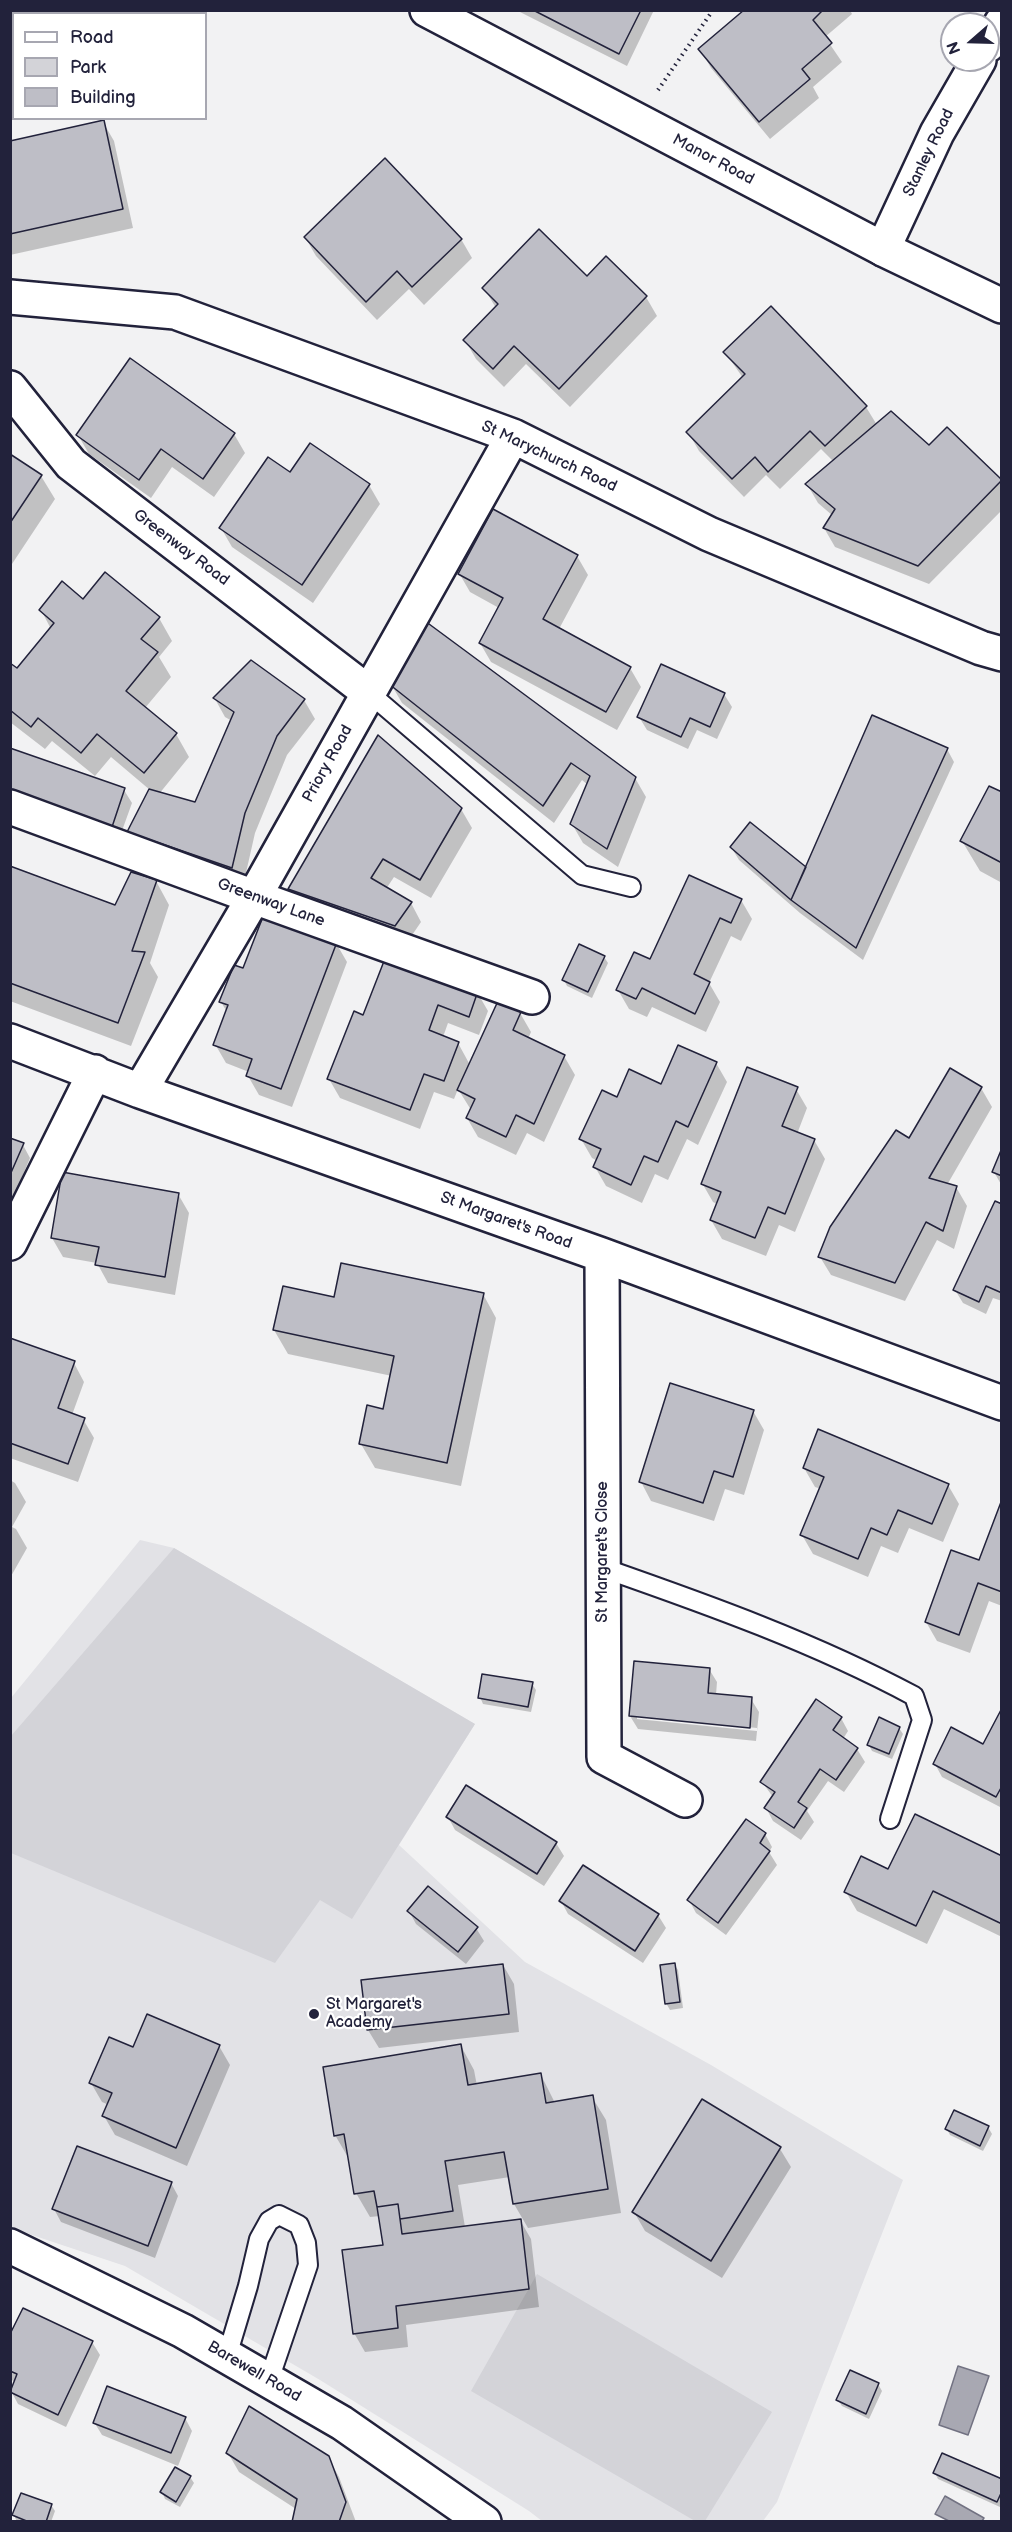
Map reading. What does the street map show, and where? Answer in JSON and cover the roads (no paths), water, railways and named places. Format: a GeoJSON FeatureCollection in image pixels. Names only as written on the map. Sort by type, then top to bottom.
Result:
{"type":"FeatureCollection","features":[{"type":"Feature","properties":{"kind":"street","name":"Manor Road"},"geometry":{"type":"LineString","coordinates":[[427,10],[883,249],[1002,306]]}},
{"type":"Feature","properties":{"kind":"street","name":"Stanley Road"},"geometry":{"type":"LineString","coordinates":[[883,249],[937,133],[972,72]]}},
{"type":"Feature","properties":{"kind":"street","name":"St Marychurch Road"},"geometry":{"type":"LineString","coordinates":[[10,297],[175,312],[513,436],[709,534],[981,648],[1002,654]]}},
{"type":"Feature","properties":{"kind":"street","name":"Greenway Road"},"geometry":{"type":"LineString","coordinates":[[10,388],[71,464],[368,692]]}},
{"type":"Feature","properties":{"kind":"street","name":"Priory Road"},"geometry":{"type":"LineString","coordinates":[[140,1091],[254,897],[513,436]]}},
{"type":"Feature","properties":{"kind":"street","name":"Greenway Lane"},"geometry":{"type":"LineString","coordinates":[[10,807],[532,997]]}},
{"type":"Feature","properties":{"kind":"street","name":"St Margaret's Road"},"geometry":{"type":"LineString","coordinates":[[10,1041],[140,1091],[602,1255],[1002,1402]]}},
{"type":"Feature","properties":{"kind":"street"},"geometry":{"type":"LineString","coordinates":[[10,1243],[95,1072]]}},
{"type":"Feature","properties":{"kind":"street","name":"St Margaret's Close"},"geometry":{"type":"LineString","coordinates":[[602,1255],[603,1757],[685,1800]]}},
{"type":"Feature","properties":{"kind":"street","name":"Barewell Road"},"geometry":{"type":"LineString","coordinates":[[10,2246],[183,2331],[342,2422],[482,2521]]}},
{"type":"Feature","properties":{"kind":"lane"},"geometry":{"type":"LineString","coordinates":[[368,692],[582,875],[631,887]]}},
{"type":"Feature","properties":{"kind":"lane"},"geometry":{"type":"LineString","coordinates":[[603,1568],[735,1614],[864,1669],[914,1696],[922,1720],[890,1819]]}},
{"type":"Feature","properties":{"kind":"lane"},"geometry":{"type":"LineString","coordinates":[[227,2356],[259,2239],[270,2221],[279,2215],[298,2225],[306,2243],[308,2265],[268,2380]]}},
{"type":"Feature","properties":{"kind":"place","name":"St Margaret's Academy"},"geometry":{"type":"Point","coordinates":[314,2014]}}]}
